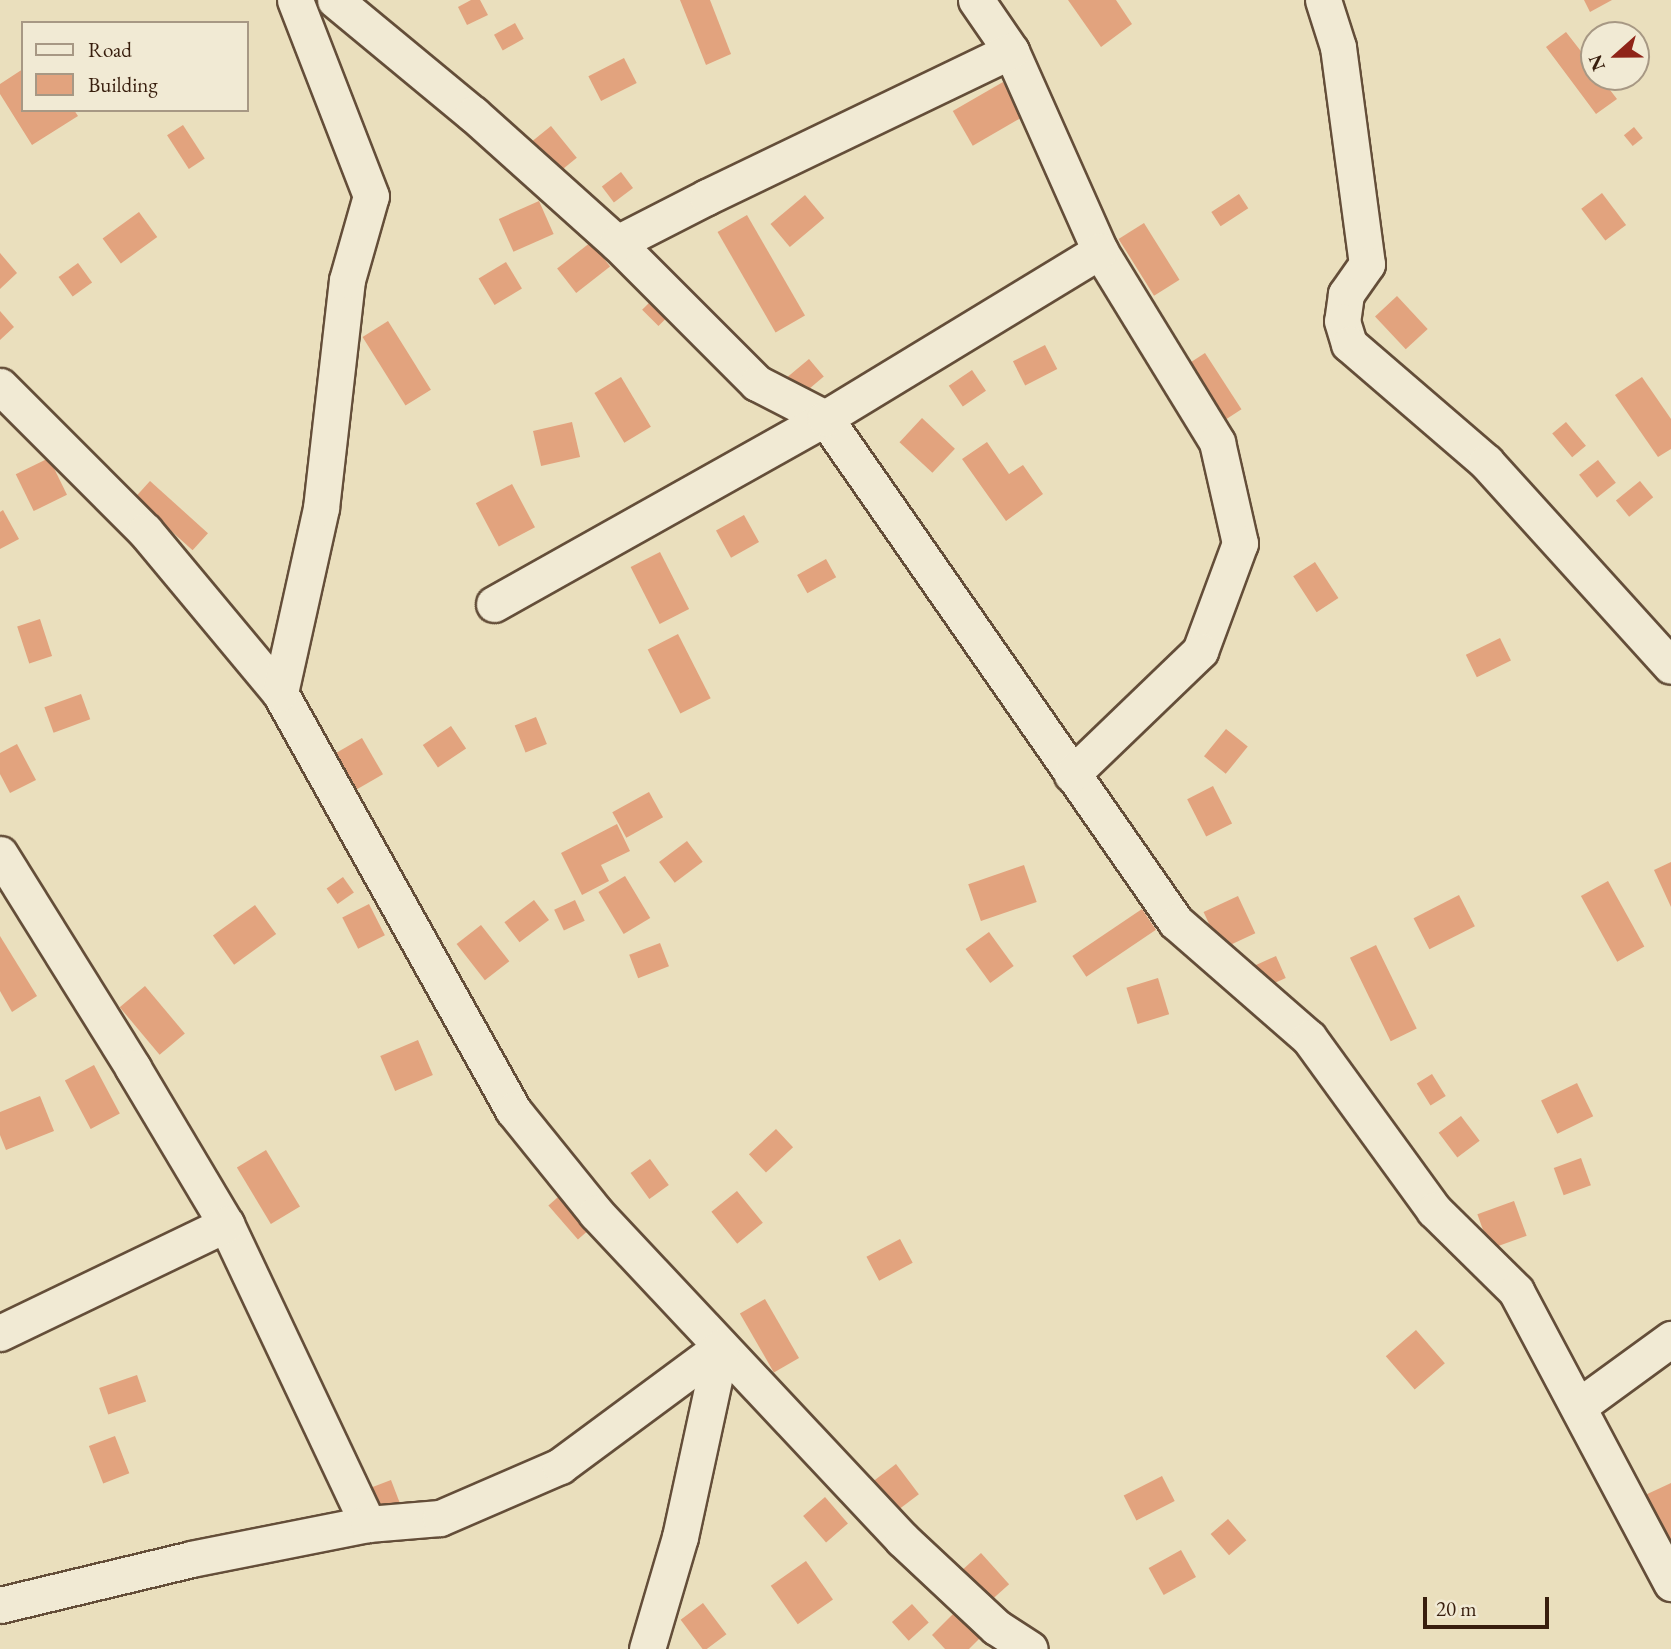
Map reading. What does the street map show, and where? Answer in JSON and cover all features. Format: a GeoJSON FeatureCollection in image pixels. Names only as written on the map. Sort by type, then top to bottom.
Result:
{"type":"FeatureCollection","features":[{"type":"Feature","properties":{"kind":"street"},"geometry":{"type":"LineString","coordinates":[[280,693],[321,508],[348,281],[371,196],[295,0]]}},
{"type":"Feature","properties":{"kind":"street"},"geometry":{"type":"LineString","coordinates":[[335,0],[474,114],[617,243],[757,383],[825,418],[1176,922],[1309,1038],[1434,1210],[1516,1291],[1579,1406],[1634,1518],[1671,1583]]}},
{"type":"Feature","properties":{"kind":"street"},"geometry":{"type":"LineString","coordinates":[[976,0],[1011,51],[1100,251],[1217,442],[1240,543],[1200,651],[1072,774]]}},
{"type":"Feature","properties":{"kind":"street"},"geometry":{"type":"LineString","coordinates":[[1323,0],[1338,47],[1367,264],[1346,294],[1342,321],[1349,344],[1486,462],[1671,666]]}},
{"type":"Feature","properties":{"kind":"street"},"geometry":{"type":"LineString","coordinates":[[617,243],[1011,51]]}},
{"type":"Feature","properties":{"kind":"street"},"geometry":{"type":"LineString","coordinates":[[494,604],[825,418],[1100,251]]}},
{"type":"Feature","properties":{"kind":"street"},"geometry":{"type":"LineString","coordinates":[[0,386],[145,531],[280,693],[513,1110],[596,1213],[902,1539],[996,1627],[1030,1649]]}},
{"type":"Feature","properties":{"kind":"street"},"geometry":{"type":"LineString","coordinates":[[0,854],[127,1057],[226,1224],[368,1524]]}},
{"type":"Feature","properties":{"kind":"street"},"geometry":{"type":"LineString","coordinates":[[0,1333],[226,1224]]}},
{"type":"Feature","properties":{"kind":"street"},"geometry":{"type":"LineString","coordinates":[[1579,1406],[1671,1339]]}},
{"type":"Feature","properties":{"kind":"street"},"geometry":{"type":"LineString","coordinates":[[0,1605],[191,1559],[368,1524],[440,1518],[561,1466],[721,1347]]}},
{"type":"Feature","properties":{"kind":"street"},"geometry":{"type":"LineString","coordinates":[[648,1649],[680,1537],[721,1347]]}},
{"type":"Feature","properties":{"kind":"building"},"geometry":{"type":"Polygon","coordinates":[[[471,0],[480,0],[488,15],[467,25],[458,7],[471,0]]]}},
{"type":"Feature","properties":{"kind":"building"},"geometry":{"type":"Polygon","coordinates":[[[680,0],[710,0],[731,54],[706,65],[680,0]]]}},
{"type":"Feature","properties":{"kind":"building"},"geometry":{"type":"Polygon","coordinates":[[[1068,0],[1116,0],[1132,24],[1101,47],[1068,0]]]}},
{"type":"Feature","properties":{"kind":"building"},"geometry":{"type":"Polygon","coordinates":[[[1584,0],[1612,0],[1590,12],[1584,0]]]}},
{"type":"Feature","properties":{"kind":"building"},"geometry":{"type":"Polygon","coordinates":[[[515,23],[524,39],[503,50],[494,35],[515,23]]]}},
{"type":"Feature","properties":{"kind":"building"},"geometry":{"type":"Polygon","coordinates":[[[1566,32],[1580,50],[1580,91],[1611,91],[1617,99],[1596,114],[1546,47],[1566,32]]]}},
{"type":"Feature","properties":{"kind":"building"},"geometry":{"type":"Polygon","coordinates":[[[624,58],[637,83],[601,101],[588,76],[624,58]]]}},
{"type":"Feature","properties":{"kind":"building"},"geometry":{"type":"Polygon","coordinates":[[[21,70],[21,112],[75,112],[78,116],[32,145],[0,94],[0,84],[21,70]]]}},
{"type":"Feature","properties":{"kind":"building"},"geometry":{"type":"Polygon","coordinates":[[[1003,82],[1023,117],[973,146],[953,111],[1003,82]]]}},
{"type":"Feature","properties":{"kind":"building"},"geometry":{"type":"Polygon","coordinates":[[[183,125],[205,159],[189,169],[167,135],[183,125]]]}},
{"type":"Feature","properties":{"kind":"building"},"geometry":{"type":"Polygon","coordinates":[[[551,126],[577,158],[556,175],[530,143],[551,126]]]}},
{"type":"Feature","properties":{"kind":"building"},"geometry":{"type":"Polygon","coordinates":[[[1634,127],[1643,138],[1633,146],[1624,135],[1634,127]]]}},
{"type":"Feature","properties":{"kind":"building"},"geometry":{"type":"Polygon","coordinates":[[[621,172],[633,188],[614,202],[602,186],[621,172]]]}},
{"type":"Feature","properties":{"kind":"building"},"geometry":{"type":"Polygon","coordinates":[[[1602,193],[1626,225],[1605,241],[1581,209],[1602,193]]]}},
{"type":"Feature","properties":{"kind":"building"},"geometry":{"type":"Polygon","coordinates":[[[1239,194],[1248,208],[1221,226],[1211,212],[1239,194]]]}},
{"type":"Feature","properties":{"kind":"building"},"geometry":{"type":"Polygon","coordinates":[[[805,195],[824,218],[790,247],[771,224],[805,195]]]}},
{"type":"Feature","properties":{"kind":"building"},"geometry":{"type":"Polygon","coordinates":[[[539,201],[554,234],[513,252],[499,219],[539,201]]]}},
{"type":"Feature","properties":{"kind":"building"},"geometry":{"type":"Polygon","coordinates":[[[139,212],[157,237],[121,264],[103,238],[139,212]]]}},
{"type":"Feature","properties":{"kind":"building"},"geometry":{"type":"Polygon","coordinates":[[[747,215],[805,315],[776,332],[718,232],[747,215]]]}},
{"type":"Feature","properties":{"kind":"building"},"geometry":{"type":"Polygon","coordinates":[[[1144,223],[1180,280],[1154,296],[1119,239],[1144,223]]]}},
{"type":"Feature","properties":{"kind":"building"},"geometry":{"type":"Polygon","coordinates":[[[591,242],[610,266],[576,293],[557,268],[591,242]]]}},
{"type":"Feature","properties":{"kind":"building"},"geometry":{"type":"Polygon","coordinates":[[[0,253],[17,273],[0,289],[0,253]]]}},
{"type":"Feature","properties":{"kind":"building"},"geometry":{"type":"Polygon","coordinates":[[[506,262],[522,289],[495,305],[479,278],[506,262]]]}},
{"type":"Feature","properties":{"kind":"building"},"geometry":{"type":"Polygon","coordinates":[[[78,263],[92,282],[73,297],[59,277],[78,263]]]}},
{"type":"Feature","properties":{"kind":"building"},"geometry":{"type":"Polygon","coordinates":[[[657,295],[673,311],[658,326],[642,310],[657,295]]]}},
{"type":"Feature","properties":{"kind":"building"},"geometry":{"type":"Polygon","coordinates":[[[1397,296],[1428,329],[1406,349],[1375,316],[1397,296]]]}},
{"type":"Feature","properties":{"kind":"building"},"geometry":{"type":"Polygon","coordinates":[[[0,311],[14,327],[0,340],[0,311]]]}},
{"type":"Feature","properties":{"kind":"building"},"geometry":{"type":"Polygon","coordinates":[[[388,321],[431,390],[405,406],[363,337],[388,321]]]}},
{"type":"Feature","properties":{"kind":"building"},"geometry":{"type":"Polygon","coordinates":[[[1045,345],[1057,369],[1025,385],[1013,361],[1045,345]]]}},
{"type":"Feature","properties":{"kind":"building"},"geometry":{"type":"Polygon","coordinates":[[[1205,353],[1241,409],[1214,427],[1177,371],[1205,353]]]}},
{"type":"Feature","properties":{"kind":"building"},"geometry":{"type":"Polygon","coordinates":[[[809,359],[824,377],[798,398],[783,381],[809,359]]]}},
{"type":"Feature","properties":{"kind":"building"},"geometry":{"type":"Polygon","coordinates":[[[972,370],[986,391],[963,406],[949,386],[972,370]]]}},
{"type":"Feature","properties":{"kind":"building"},"geometry":{"type":"Polygon","coordinates":[[[621,377],[651,427],[624,443],[594,393],[621,377]]]}},
{"type":"Feature","properties":{"kind":"building"},"geometry":{"type":"Polygon","coordinates":[[[1642,377],[1671,419],[1671,449],[1658,457],[1615,395],[1642,377]]]}},
{"type":"Feature","properties":{"kind":"building"},"geometry":{"type":"Polygon","coordinates":[[[922,418],[955,449],[932,473],[899,442],[922,418]]]}},
{"type":"Feature","properties":{"kind":"building"},"geometry":{"type":"Polygon","coordinates":[[[572,422],[580,457],[541,466],[533,431],[572,422]]]}},
{"type":"Feature","properties":{"kind":"building"},"geometry":{"type":"Polygon","coordinates":[[[1566,422],[1586,446],[1572,457],[1552,434],[1566,422]]]}},
{"type":"Feature","properties":{"kind":"building"},"geometry":{"type":"Polygon","coordinates":[[[987,442],[1009,474],[1023,465],[1043,494],[1006,521],[962,459],[987,442]]]}},
{"type":"Feature","properties":{"kind":"building"},"geometry":{"type":"Polygon","coordinates":[[[49,458],[67,495],[34,511],[16,474],[49,458]]]}},
{"type":"Feature","properties":{"kind":"building"},"geometry":{"type":"Polygon","coordinates":[[[1598,460],[1616,483],[1597,498],[1579,475],[1598,460]]]}},
{"type":"Feature","properties":{"kind":"building"},"geometry":{"type":"Polygon","coordinates":[[[150,481],[208,533],[193,550],[135,498],[150,481]]]}},
{"type":"Feature","properties":{"kind":"building"},"geometry":{"type":"Polygon","coordinates":[[[1640,481],[1653,497],[1629,517],[1616,501],[1640,481]]]}},
{"type":"Feature","properties":{"kind":"building"},"geometry":{"type":"Polygon","coordinates":[[[512,484],[535,527],[499,547],[476,503],[512,484]]]}},
{"type":"Feature","properties":{"kind":"building"},"geometry":{"type":"Polygon","coordinates":[[[3,510],[19,539],[0,549],[0,512],[3,510]]]}},
{"type":"Feature","properties":{"kind":"building"},"geometry":{"type":"Polygon","coordinates":[[[744,515],[759,542],[731,558],[716,531],[744,515]]]}},
{"type":"Feature","properties":{"kind":"building"},"geometry":{"type":"Polygon","coordinates":[[[660,552],[689,609],[660,624],[631,567],[660,552]]]}},
{"type":"Feature","properties":{"kind":"building"},"geometry":{"type":"Polygon","coordinates":[[[826,559],[836,577],[807,593],[797,575],[826,559]]]}},
{"type":"Feature","properties":{"kind":"building"},"geometry":{"type":"Polygon","coordinates":[[[1315,562],[1338,598],[1317,612],[1293,576],[1315,562]]]}},
{"type":"Feature","properties":{"kind":"building"},"geometry":{"type":"Polygon","coordinates":[[[40,619],[52,656],[29,664],[17,626],[40,619]]]}},
{"type":"Feature","properties":{"kind":"building"},"geometry":{"type":"Polygon","coordinates":[[[678,634],[711,698],[680,714],[648,649],[678,634]]]}},
{"type":"Feature","properties":{"kind":"building"},"geometry":{"type":"Polygon","coordinates":[[[1500,638],[1511,660],[1477,677],[1466,655],[1500,638]]]}},
{"type":"Feature","properties":{"kind":"building"},"geometry":{"type":"Polygon","coordinates":[[[81,694],[90,719],[54,733],[44,707],[81,694]]]}},
{"type":"Feature","properties":{"kind":"building"},"geometry":{"type":"Polygon","coordinates":[[[536,717],[547,744],[526,753],[515,726],[536,717]]]}},
{"type":"Feature","properties":{"kind":"building"},"geometry":{"type":"Polygon","coordinates":[[[451,726],[466,748],[438,767],[423,745],[451,726]]]}},
{"type":"Feature","properties":{"kind":"building"},"geometry":{"type":"Polygon","coordinates":[[[1226,729],[1248,747],[1226,774],[1204,756],[1226,729]]]}},
{"type":"Feature","properties":{"kind":"building"},"geometry":{"type":"Polygon","coordinates":[[[362,738],[383,774],[357,789],[336,753],[362,738]]]}},
{"type":"Feature","properties":{"kind":"building"},"geometry":{"type":"Polygon","coordinates":[[[17,744],[36,780],[10,793],[0,774],[0,753],[17,744]]]}},
{"type":"Feature","properties":{"kind":"building"},"geometry":{"type":"Polygon","coordinates":[[[1213,786],[1232,823],[1206,837],[1187,799],[1213,786]]]}},
{"type":"Feature","properties":{"kind":"building"},"geometry":{"type":"Polygon","coordinates":[[[649,792],[663,817],[626,838],[612,812],[649,792]]]}},
{"type":"Feature","properties":{"kind":"building"},"geometry":{"type":"Polygon","coordinates":[[[617,824],[630,851],[601,865],[609,881],[582,895],[561,853],[617,824]]]}},
{"type":"Feature","properties":{"kind":"building"},"geometry":{"type":"Polygon","coordinates":[[[687,841],[703,862],[675,883],[659,862],[687,841]]]}},
{"type":"Feature","properties":{"kind":"building"},"geometry":{"type":"Polygon","coordinates":[[[1671,862],[1671,907],[1654,870],[1671,862]]]}},
{"type":"Feature","properties":{"kind":"building"},"geometry":{"type":"Polygon","coordinates":[[[1024,865],[1037,902],[981,921],[968,884],[1024,865]]]}},
{"type":"Feature","properties":{"kind":"building"},"geometry":{"type":"Polygon","coordinates":[[[625,876],[650,918],[624,934],[598,892],[625,876]]]}},
{"type":"Feature","properties":{"kind":"building"},"geometry":{"type":"Polygon","coordinates":[[[343,877],[354,893],[338,904],[327,888],[343,877]]]}},
{"type":"Feature","properties":{"kind":"building"},"geometry":{"type":"Polygon","coordinates":[[[1608,881],[1644,947],[1617,962],[1581,896],[1608,881]]]}},
{"type":"Feature","properties":{"kind":"building"},"geometry":{"type":"Polygon","coordinates":[[[1459,895],[1475,926],[1429,949],[1414,918],[1459,895]]]}},
{"type":"Feature","properties":{"kind":"building"},"geometry":{"type":"Polygon","coordinates":[[[1238,896],[1255,933],[1221,949],[1204,912],[1238,896]]]}},
{"type":"Feature","properties":{"kind":"building"},"geometry":{"type":"Polygon","coordinates":[[[534,900],[549,920],[519,942],[504,922],[534,900]]]}},
{"type":"Feature","properties":{"kind":"building"},"geometry":{"type":"Polygon","coordinates":[[[575,900],[585,921],[564,931],[554,910],[575,900]]]}},
{"type":"Feature","properties":{"kind":"building"},"geometry":{"type":"Polygon","coordinates":[[[369,904],[385,935],[358,949],[342,918],[369,904]]]}},
{"type":"Feature","properties":{"kind":"building"},"geometry":{"type":"Polygon","coordinates":[[[255,905],[276,934],[234,965],[213,936],[255,905]]]}},
{"type":"Feature","properties":{"kind":"building"},"geometry":{"type":"Polygon","coordinates":[[[1142,909],[1156,930],[1086,977],[1072,956],[1142,909]]]}},
{"type":"Feature","properties":{"kind":"building"},"geometry":{"type":"Polygon","coordinates":[[[481,925],[509,961],[485,980],[457,944],[481,925]]]}},
{"type":"Feature","properties":{"kind":"building"},"geometry":{"type":"Polygon","coordinates":[[[989,932],[1014,966],[990,983],[966,949],[989,932]]]}},
{"type":"Feature","properties":{"kind":"building"},"geometry":{"type":"Polygon","coordinates":[[[0,936],[37,996],[12,1012],[0,991],[0,936]]]}},
{"type":"Feature","properties":{"kind":"building"},"geometry":{"type":"Polygon","coordinates":[[[660,943],[669,966],[638,978],[629,955],[660,943]]]}},
{"type":"Feature","properties":{"kind":"building"},"geometry":{"type":"Polygon","coordinates":[[[1376,945],[1417,1029],[1391,1041],[1350,958],[1376,945]]]}},
{"type":"Feature","properties":{"kind":"building"},"geometry":{"type":"Polygon","coordinates":[[[1276,956],[1286,978],[1260,989],[1250,967],[1276,956]]]}},
{"type":"Feature","properties":{"kind":"building"},"geometry":{"type":"Polygon","coordinates":[[[1158,978],[1169,1014],[1138,1024],[1126,988],[1158,978]]]}},
{"type":"Feature","properties":{"kind":"building"},"geometry":{"type":"Polygon","coordinates":[[[145,986],[185,1033],[160,1055],[120,1007],[145,986]]]}},
{"type":"Feature","properties":{"kind":"building"},"geometry":{"type":"Polygon","coordinates":[[[418,1040],[433,1075],[395,1091],[380,1056],[418,1040]]]}},
{"type":"Feature","properties":{"kind":"building"},"geometry":{"type":"Polygon","coordinates":[[[94,1065],[120,1114],[91,1129],[65,1080],[94,1065]]]}},
{"type":"Feature","properties":{"kind":"building"},"geometry":{"type":"Polygon","coordinates":[[[1432,1074],[1446,1096],[1431,1106],[1417,1084],[1432,1074]]]}},
{"type":"Feature","properties":{"kind":"building"},"geometry":{"type":"Polygon","coordinates":[[[1577,1083],[1593,1116],[1557,1134],[1541,1101],[1577,1083]]]}},
{"type":"Feature","properties":{"kind":"building"},"geometry":{"type":"Polygon","coordinates":[[[40,1096],[54,1131],[6,1150],[0,1135],[0,1112],[40,1096]]]}},
{"type":"Feature","properties":{"kind":"building"},"geometry":{"type":"Polygon","coordinates":[[[1461,1116],[1480,1141],[1457,1158],[1439,1133],[1461,1116]]]}},
{"type":"Feature","properties":{"kind":"building"},"geometry":{"type":"Polygon","coordinates":[[[776,1129],[793,1147],[766,1173],[749,1154],[776,1129]]]}},
{"type":"Feature","properties":{"kind":"building"},"geometry":{"type":"Polygon","coordinates":[[[266,1150],[300,1207],[271,1224],[237,1168],[266,1150]]]}},
{"type":"Feature","properties":{"kind":"building"},"geometry":{"type":"Polygon","coordinates":[[[1581,1158],[1591,1185],[1564,1195],[1554,1168],[1581,1158]]]}},
{"type":"Feature","properties":{"kind":"building"},"geometry":{"type":"Polygon","coordinates":[[[650,1159],[669,1185],[649,1199],[631,1173],[650,1159]]]}},
{"type":"Feature","properties":{"kind":"building"},"geometry":{"type":"Polygon","coordinates":[[[565,1191],[595,1225],[578,1239],[548,1205],[565,1191]]]}},
{"type":"Feature","properties":{"kind":"building"},"geometry":{"type":"Polygon","coordinates":[[[737,1191],[763,1223],[737,1244],[711,1212],[737,1191]]]}},
{"type":"Feature","properties":{"kind":"building"},"geometry":{"type":"Polygon","coordinates":[[[1514,1201],[1527,1236],[1490,1249],[1477,1214],[1514,1201]]]}},
{"type":"Feature","properties":{"kind":"building"},"geometry":{"type":"Polygon","coordinates":[[[900,1239],[913,1263],[879,1281],[866,1257],[900,1239]]]}},
{"type":"Feature","properties":{"kind":"building"},"geometry":{"type":"Polygon","coordinates":[[[765,1299],[799,1358],[774,1372],[740,1314],[765,1299]]]}},
{"type":"Feature","properties":{"kind":"building"},"geometry":{"type":"Polygon","coordinates":[[[1416,1330],[1445,1363],[1415,1389],[1386,1356],[1416,1330]]]}},
{"type":"Feature","properties":{"kind":"building"},"geometry":{"type":"Polygon","coordinates":[[[137,1375],[146,1401],[108,1414],[99,1388],[137,1375]]]}},
{"type":"Feature","properties":{"kind":"building"},"geometry":{"type":"Polygon","coordinates":[[[115,1436],[129,1473],[103,1483],[89,1446],[115,1436]]]}},
{"type":"Feature","properties":{"kind":"building"},"geometry":{"type":"Polygon","coordinates":[[[896,1464],[919,1494],[890,1516],[867,1486],[896,1464]]]}},
{"type":"Feature","properties":{"kind":"building"},"geometry":{"type":"Polygon","coordinates":[[[1162,1476],[1175,1501],[1136,1520],[1124,1496],[1162,1476]]]}},
{"type":"Feature","properties":{"kind":"building"},"geometry":{"type":"Polygon","coordinates":[[[391,1480],[402,1509],[371,1521],[360,1492],[391,1480]]]}},
{"type":"Feature","properties":{"kind":"building"},"geometry":{"type":"Polygon","coordinates":[[[1671,1483],[1671,1554],[1643,1496],[1671,1483]]]}},
{"type":"Feature","properties":{"kind":"building"},"geometry":{"type":"Polygon","coordinates":[[[825,1497],[848,1523],[826,1542],[803,1516],[825,1497]]]}},
{"type":"Feature","properties":{"kind":"building"},"geometry":{"type":"Polygon","coordinates":[[[1228,1519],[1246,1540],[1229,1555],[1211,1534],[1228,1519]]]}},
{"type":"Feature","properties":{"kind":"building"},"geometry":{"type":"Polygon","coordinates":[[[1181,1550],[1196,1577],[1164,1595],[1149,1568],[1181,1550]]]}},
{"type":"Feature","properties":{"kind":"building"},"geometry":{"type":"Polygon","coordinates":[[[981,1553],[1009,1584],[990,1602],[962,1570],[981,1553]]]}},
{"type":"Feature","properties":{"kind":"building"},"geometry":{"type":"Polygon","coordinates":[[[806,1561],[833,1600],[798,1624],[771,1586],[806,1561]]]}},
{"type":"Feature","properties":{"kind":"building"},"geometry":{"type":"Polygon","coordinates":[[[703,1603],[726,1634],[707,1649],[703,1649],[681,1620],[703,1603]]]}},
{"type":"Feature","properties":{"kind":"building"},"geometry":{"type":"Polygon","coordinates":[[[912,1604],[929,1623],[909,1641],[892,1622],[912,1604]]]}},
{"type":"Feature","properties":{"kind":"building"},"geometry":{"type":"Polygon","coordinates":[[[958,1609],[983,1635],[969,1649],[945,1649],[932,1635],[958,1609]]]}}]}
